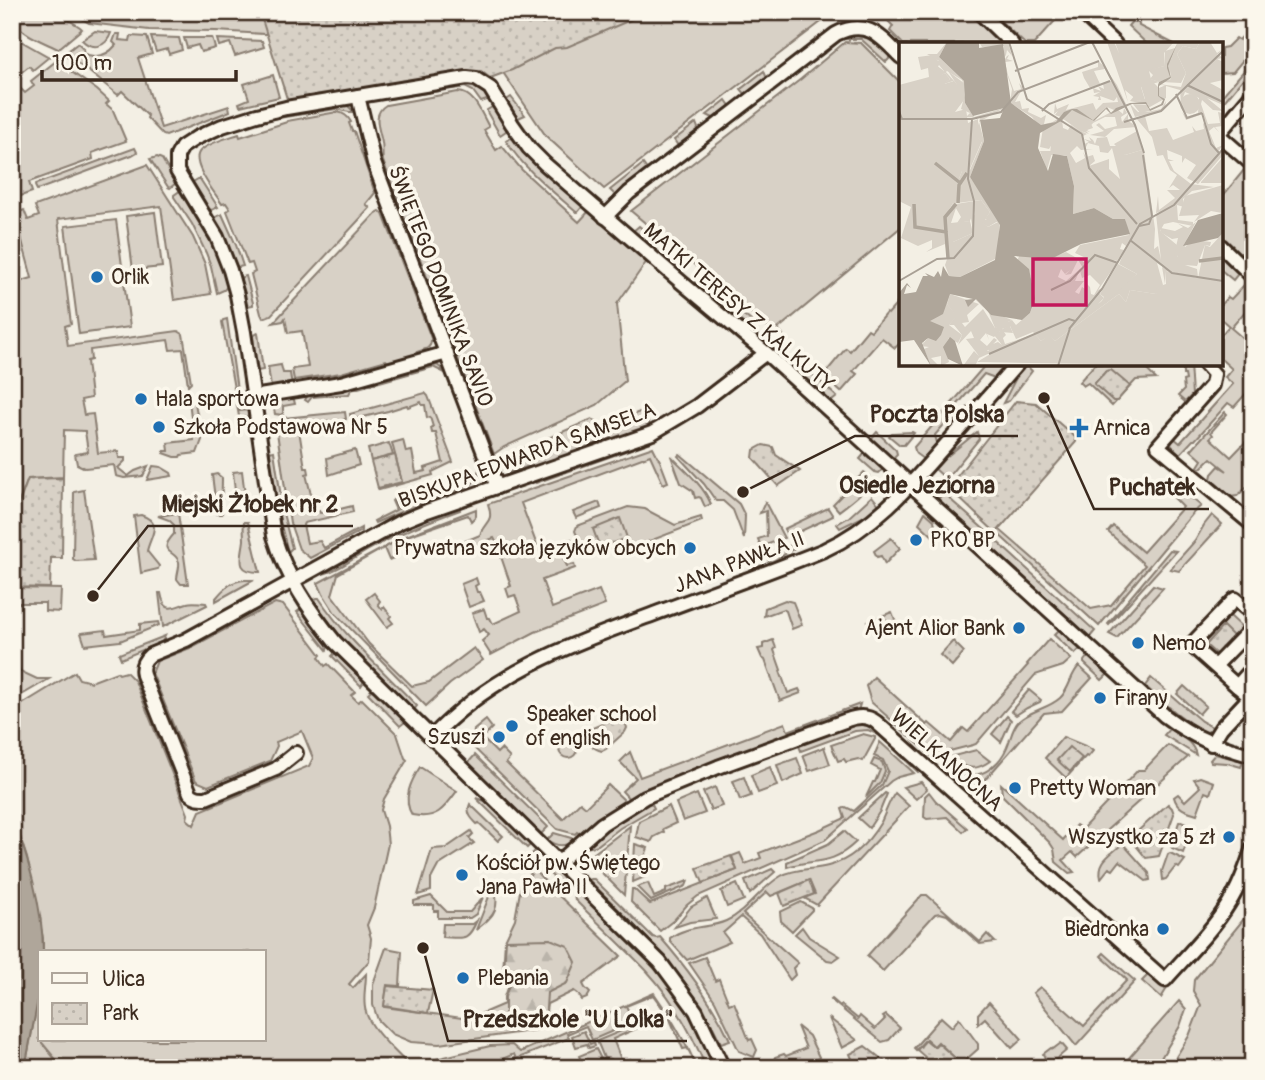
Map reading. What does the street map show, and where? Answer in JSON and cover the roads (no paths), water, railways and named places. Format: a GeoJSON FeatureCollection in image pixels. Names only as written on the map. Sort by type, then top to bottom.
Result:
{"type":"FeatureCollection","features":[{"type":"Feature","properties":{"kind":"street"},"geometry":{"type":"LineString","coordinates":[[979,12],[1010,42]]}},
{"type":"Feature","properties":{"kind":"street"},"geometry":{"type":"LineString","coordinates":[[1081,12],[1113,42]]}},
{"type":"Feature","properties":{"kind":"street"},"geometry":{"type":"LineString","coordinates":[[606,216],[629,193],[836,34],[849,28],[869,29],[899,55]]}},
{"type":"Feature","properties":{"kind":"street","name":"MATKI TERESY Z KALKUTY"},"geometry":{"type":"LineString","coordinates":[[358,96],[460,79],[477,79],[490,88],[529,148],[766,353],[1166,716],[1210,744],[1253,755]]}},
{"type":"Feature","properties":{"kind":"street"},"geometry":{"type":"LineString","coordinates":[[1223,129],[1253,93]]}},
{"type":"Feature","properties":{"kind":"street"},"geometry":{"type":"LineString","coordinates":[[358,96],[240,120],[196,138],[183,147],[177,156],[177,171],[221,246],[242,313],[274,536],[282,560],[317,620],[335,642],[660,962],[696,1011],[723,1068]]}},
{"type":"Feature","properties":{"kind":"street","name":"ŚWIĘTEGO DOMINIKA SAVIO"},"geometry":{"type":"LineString","coordinates":[[358,96],[374,163],[497,487]]}},
{"type":"Feature","properties":{"kind":"street"},"geometry":{"type":"LineString","coordinates":[[1223,139],[1253,165]]}},
{"type":"Feature","properties":{"kind":"street"},"geometry":{"type":"LineString","coordinates":[[1223,248],[1253,277]]}},
{"type":"Feature","properties":{"kind":"street"},"geometry":{"type":"LineString","coordinates":[[253,397],[341,383],[447,353]]}},
{"type":"Feature","properties":{"kind":"street","name":"BISKUPA EDWARDA SAMSELA"},"geometry":{"type":"LineString","coordinates":[[296,753],[276,769],[206,798],[194,797],[144,681],[143,664],[150,655],[186,640],[400,522],[652,433],[697,406],[766,353]]}},
{"type":"Feature","properties":{"kind":"street","name":"JANA PAWŁA II"},"geometry":{"type":"LineString","coordinates":[[432,737],[484,692],[520,669],[575,644],[832,546],[874,520],[911,485],[1015,366]]}},
{"type":"Feature","properties":{"kind":"street"},"geometry":{"type":"LineString","coordinates":[[1207,366],[1214,374],[1212,385],[1158,446],[1253,525]]}},
{"type":"Feature","properties":{"kind":"street"},"geometry":{"type":"LineString","coordinates":[[1210,744],[1250,696],[1191,645],[1235,599],[1253,614]]}},
{"type":"Feature","properties":{"kind":"street"},"geometry":{"type":"LineString","coordinates":[[1215,666],[1253,626]]}},
{"type":"Feature","properties":{"kind":"street"},"geometry":{"type":"LineString","coordinates":[[1237,685],[1253,668]]}},
{"type":"Feature","properties":{"kind":"street","name":"WIELKANOCNA"},"geometry":{"type":"LineString","coordinates":[[559,862],[602,824],[645,797],[855,717],[871,719],[917,758],[1165,980],[1230,902],[1253,847]]}},
{"type":"Feature","properties":{"kind":"place","name":"Orlik"},"geometry":{"type":"Point","coordinates":[97,277]}},
{"type":"Feature","properties":{"kind":"place","name":"Puchatek"},"geometry":{"type":"Point","coordinates":[1044,398]}},
{"type":"Feature","properties":{"kind":"place","name":"Hala sportowa"},"geometry":{"type":"Point","coordinates":[141,399]}},
{"type":"Feature","properties":{"kind":"place","name":"Szkoła Podstawowa Nr 5"},"geometry":{"type":"Point","coordinates":[159,427]}},
{"type":"Feature","properties":{"kind":"place","name":"Arnica"},"geometry":{"type":"Point","coordinates":[1079,428]}},
{"type":"Feature","properties":{"kind":"place","name":"Poczta Polska"},"geometry":{"type":"Point","coordinates":[743,492]}},
{"type":"Feature","properties":{"kind":"place","name":"PKO BP"},"geometry":{"type":"Point","coordinates":[916,540]}},
{"type":"Feature","properties":{"kind":"place","name":"Prywatna szkoła języków obcych"},"geometry":{"type":"Point","coordinates":[690,548]}},
{"type":"Feature","properties":{"kind":"place","name":"Miejski Żłobek nr 2"},"geometry":{"type":"Point","coordinates":[93,596]}},
{"type":"Feature","properties":{"kind":"place","name":"Ajent Alior Bank"},"geometry":{"type":"Point","coordinates":[1019,628]}},
{"type":"Feature","properties":{"kind":"place","name":"Nemo"},"geometry":{"type":"Point","coordinates":[1138,643]}},
{"type":"Feature","properties":{"kind":"place","name":"Firany"},"geometry":{"type":"Point","coordinates":[1100,698]}},
{"type":"Feature","properties":{"kind":"place","name":"Speaker school of english"},"geometry":{"type":"Point","coordinates":[512,726]}},
{"type":"Feature","properties":{"kind":"place","name":"Szuszi"},"geometry":{"type":"Point","coordinates":[499,737]}},
{"type":"Feature","properties":{"kind":"place","name":"Pretty Woman"},"geometry":{"type":"Point","coordinates":[1015,788]}},
{"type":"Feature","properties":{"kind":"place","name":"Wszystko za 5 zł"},"geometry":{"type":"Point","coordinates":[1229,837]}},
{"type":"Feature","properties":{"kind":"place","name":"Kościół pw. Świętego Jana Pawła II"},"geometry":{"type":"Point","coordinates":[462,875]}},
{"type":"Feature","properties":{"kind":"place","name":"Biedronka"},"geometry":{"type":"Point","coordinates":[1163,929]}},
{"type":"Feature","properties":{"kind":"place","name":"Przedszkole \"U Lolka\""},"geometry":{"type":"Point","coordinates":[423,948]}},
{"type":"Feature","properties":{"kind":"place","name":"Plebania"},"geometry":{"type":"Point","coordinates":[463,978]}},
{"type":"Feature","properties":{"kind":"district","name":"Osiedle Jeziorna"},"geometry":{"type":"Point","coordinates":[917,485]}}]}
